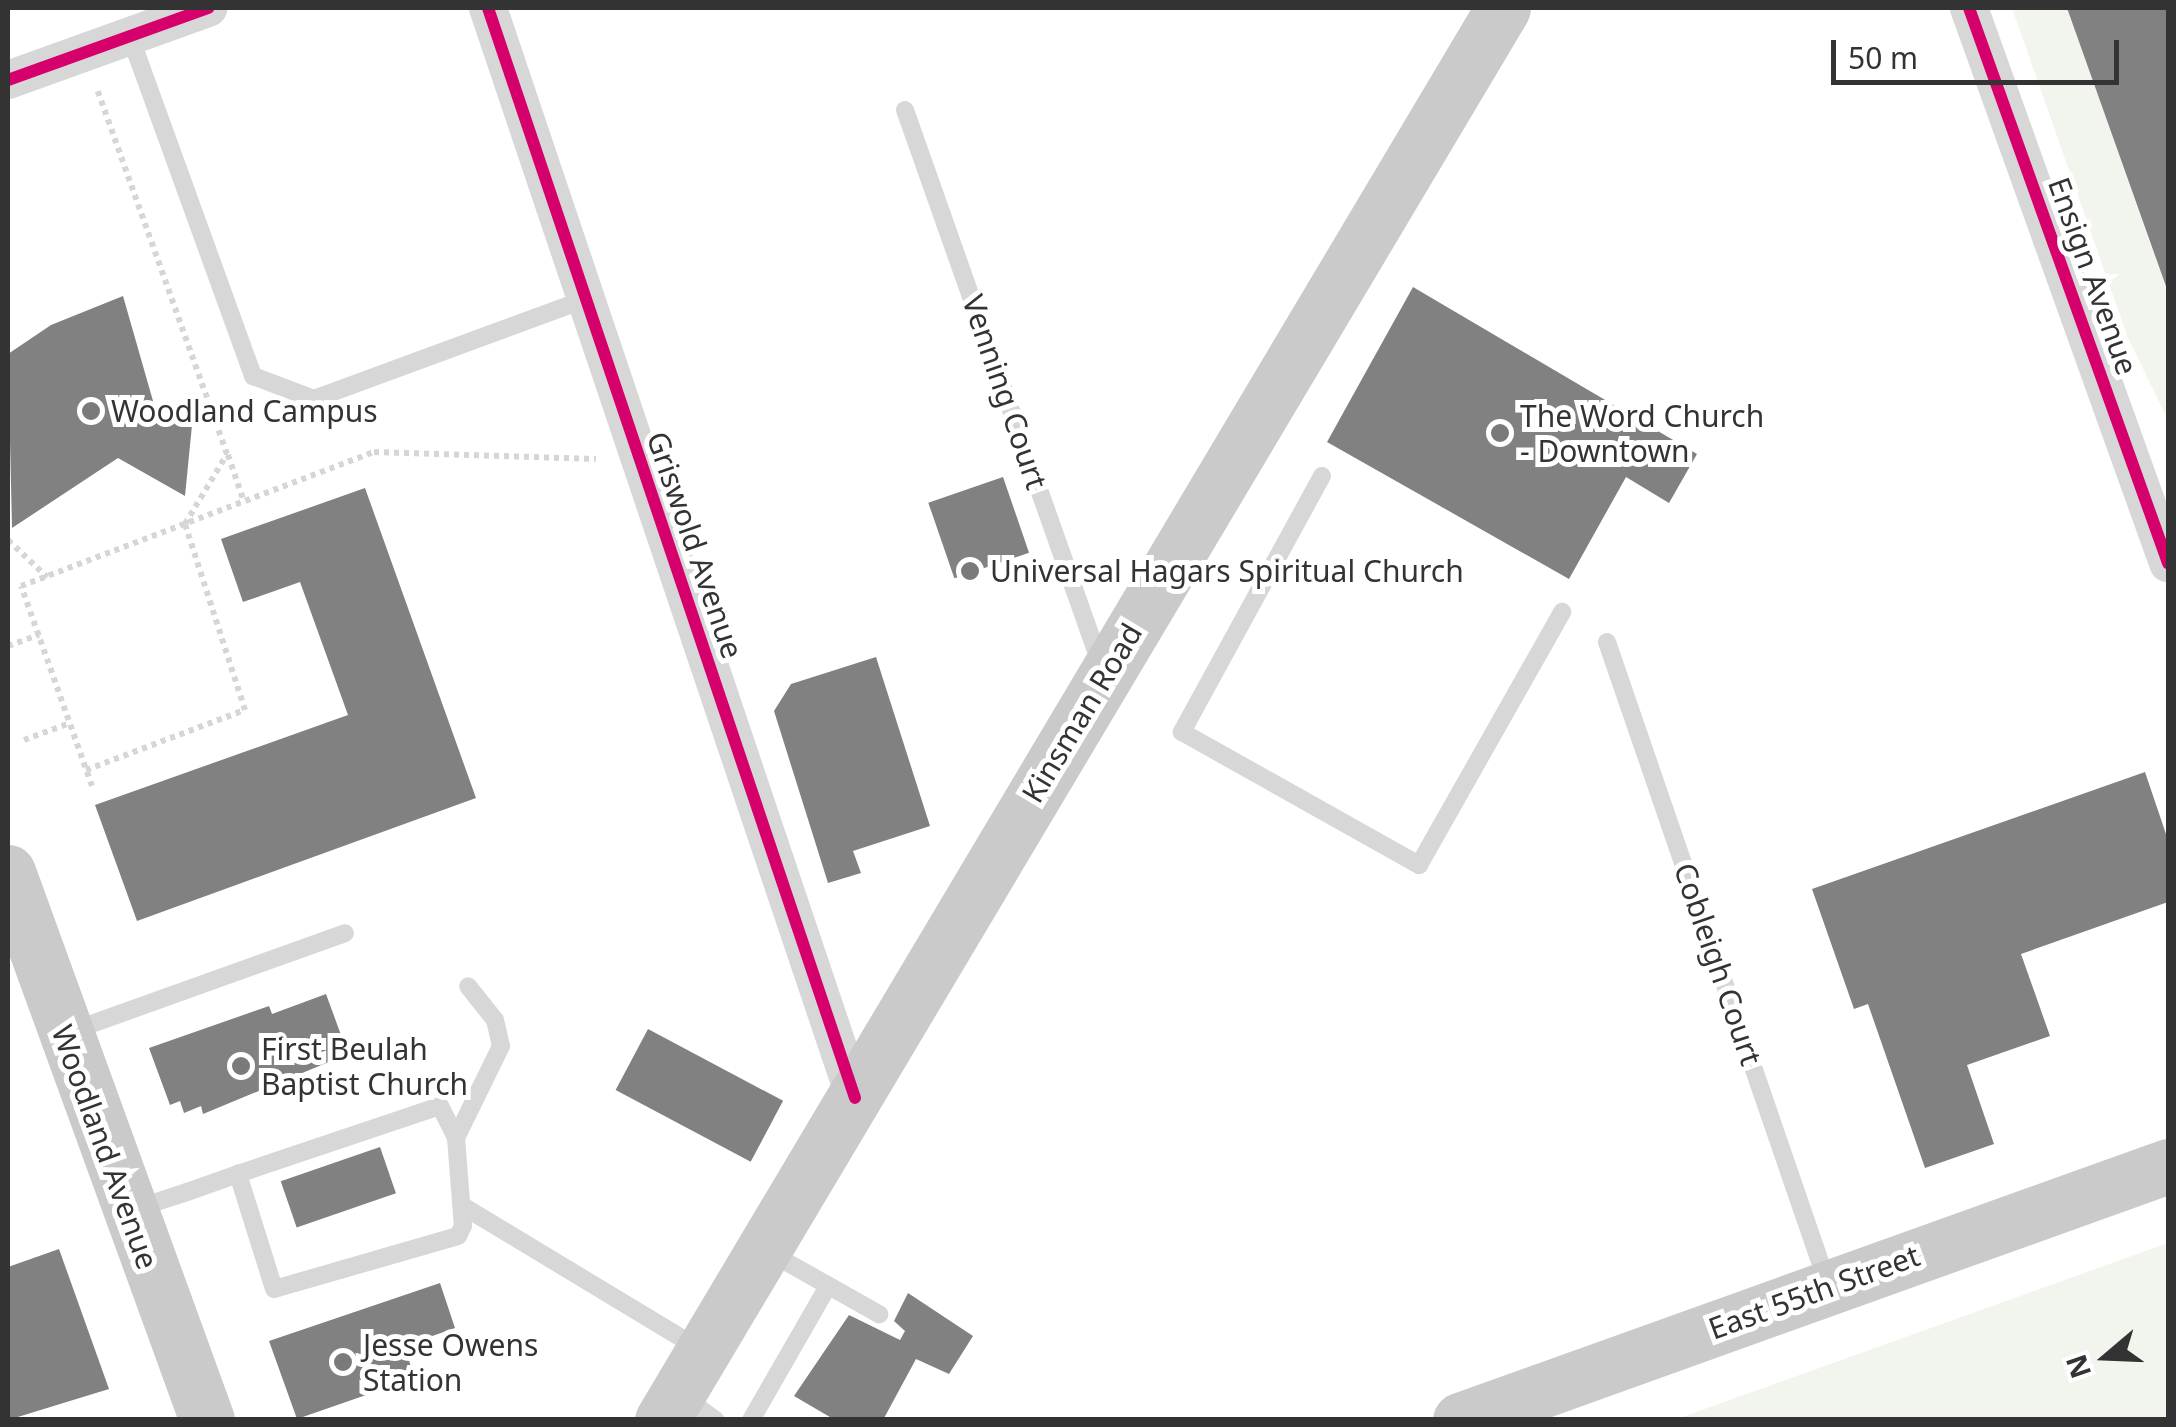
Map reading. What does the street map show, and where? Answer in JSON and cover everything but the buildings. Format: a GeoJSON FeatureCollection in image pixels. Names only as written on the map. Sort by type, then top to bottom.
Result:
{"type":"FeatureCollection","features":[{"type":"Feature","properties":{"kind":"main road","name":"Kinsman Road"},"geometry":{"type":"LineString","coordinates":[[690,1396],[764,1249],[1503,8]]}},
{"type":"Feature","properties":{"kind":"main road","name":"Woodland Avenue"},"geometry":{"type":"LineString","coordinates":[[8,872],[128,1212],[207,1420]]}},
{"type":"Feature","properties":{"kind":"main road","name":"East 55th Street"},"geometry":{"type":"LineString","coordinates":[[1460,1420],[2168,1166]]}},
{"type":"Feature","properties":{"kind":"street"},"geometry":{"type":"LineString","coordinates":[[8,80],[208,8]]}},
{"type":"Feature","properties":{"kind":"street","name":"Griswold Avenue"},"geometry":{"type":"LineString","coordinates":[[488,8],[855,1098]]}},
{"type":"Feature","properties":{"kind":"street","name":"Ensign Avenue"},"geometry":{"type":"LineString","coordinates":[[1968,8],[2168,563]]}},
{"type":"Feature","properties":{"kind":"lane"},"geometry":{"type":"LineString","coordinates":[[130,36],[253,376],[314,400],[586,299]]}},
{"type":"Feature","properties":{"kind":"lane","name":"Venning Court"},"geometry":{"type":"LineString","coordinates":[[905,110],[1104,674]]}},
{"type":"Feature","properties":{"kind":"lane"},"geometry":{"type":"LineString","coordinates":[[1322,476],[1182,732],[1419,865],[1562,612]]}},
{"type":"Feature","properties":{"kind":"lane","name":"Cobleigh Court"},"geometry":{"type":"LineString","coordinates":[[1606,642],[1828,1287]]}},
{"type":"Feature","properties":{"kind":"lane"},"geometry":{"type":"LineString","coordinates":[[64,1034],[345,933]]}},
{"type":"Feature","properties":{"kind":"lane"},"geometry":{"type":"LineString","coordinates":[[456,1138],[501,1046],[496,1020],[468,986]]}},
{"type":"Feature","properties":{"kind":"lane"},"geometry":{"type":"LineString","coordinates":[[128,1212],[238,1174],[440,1106],[456,1138],[466,1208],[458,1236],[274,1289],[238,1174]]}},
{"type":"Feature","properties":{"kind":"lane"},"geometry":{"type":"LineString","coordinates":[[466,1208],[690,1396]]}},
{"type":"Feature","properties":{"kind":"lane"},"geometry":{"type":"LineString","coordinates":[[764,1249],[879,1314]]}},
{"type":"Feature","properties":{"kind":"lane"},"geometry":{"type":"LineString","coordinates":[[751,1420],[828,1286]]}},
{"type":"Feature","properties":{"kind":"path"},"geometry":{"type":"LineString","coordinates":[[97,89],[244,502]]}},
{"type":"Feature","properties":{"kind":"path"},"geometry":{"type":"LineString","coordinates":[[92,786],[22,586],[374,452],[596,459]]}},
{"type":"Feature","properties":{"kind":"path"},"geometry":{"type":"LineString","coordinates":[[86,770],[245,710],[185,524],[228,454]]}},
{"type":"Feature","properties":{"kind":"path"},"geometry":{"type":"LineString","coordinates":[[8,540],[47,576]]}},
{"type":"Feature","properties":{"kind":"path"},"geometry":{"type":"LineString","coordinates":[[8,646],[39,635]]}},
{"type":"Feature","properties":{"kind":"path"},"geometry":{"type":"LineString","coordinates":[[24,740],[70,723]]}},
{"type":"Feature","properties":{"kind":"shaded area"},"geometry":{"type":"Polygon","coordinates":[[[2012,8],[2067,8],[2168,294],[2168,420],[2128,338],[2012,8]]]}},
{"type":"Feature","properties":{"kind":"shaded area"},"geometry":{"type":"Polygon","coordinates":[[[2168,1243],[2168,1419],[1677,1419],[2168,1243]]]}},
{"type":"Feature","properties":{"kind":"cycle path"},"geometry":{"type":"LineString","coordinates":[[8,80],[208,8]]}},
{"type":"Feature","properties":{"kind":"cycle path"},"geometry":{"type":"LineString","coordinates":[[488,8],[855,1098]]}},
{"type":"Feature","properties":{"kind":"cycle path"},"geometry":{"type":"LineString","coordinates":[[1969,8],[2168,563]]}},
{"type":"Feature","properties":{"kind":"place","name":"Woodland Campus"},"geometry":{"type":"Point","coordinates":[91,411]}},
{"type":"Feature","properties":{"kind":"place","name":"The Word Church - Downtown"},"geometry":{"type":"Point","coordinates":[1500,433]}},
{"type":"Feature","properties":{"kind":"place","name":"Universal Hagars Spiritual Church"},"geometry":{"type":"Point","coordinates":[970,571]}},
{"type":"Feature","properties":{"kind":"place","name":"First Beulah Baptist Church"},"geometry":{"type":"Point","coordinates":[241,1066]}},
{"type":"Feature","properties":{"kind":"place","name":"Jesse Owens Station"},"geometry":{"type":"Point","coordinates":[343,1362]}}]}
